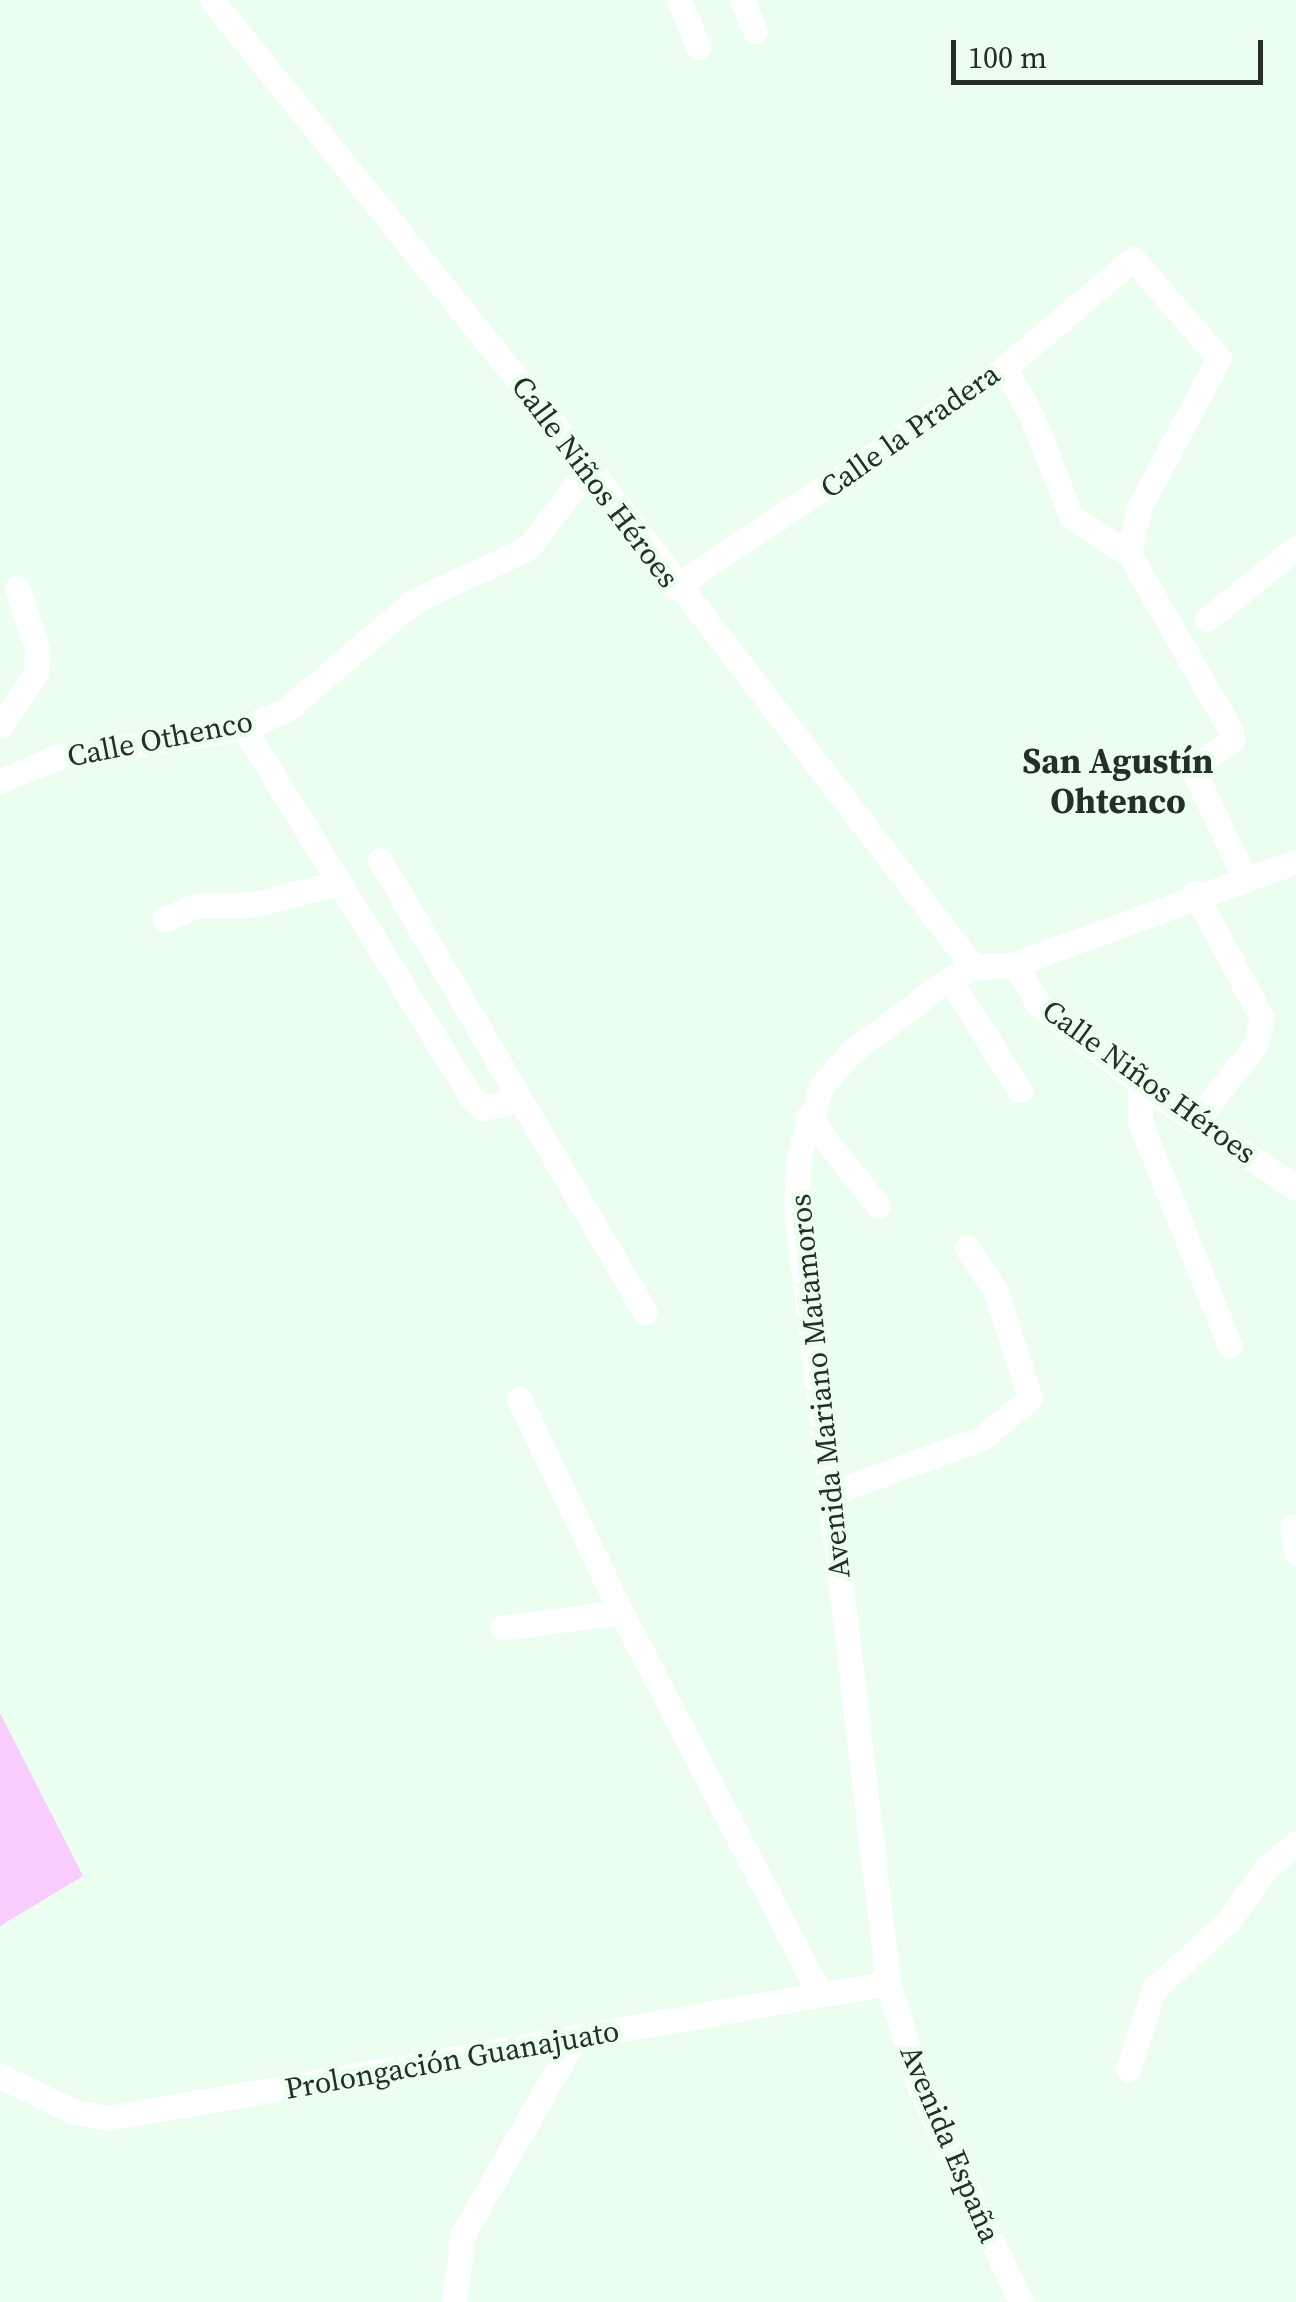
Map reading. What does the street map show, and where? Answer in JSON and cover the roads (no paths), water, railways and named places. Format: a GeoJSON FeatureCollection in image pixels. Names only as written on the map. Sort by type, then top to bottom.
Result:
{"type":"FeatureCollection","features":[{"type":"Feature","properties":{"kind":"street","name":"Calle Niños Héroes"},"geometry":{"type":"LineString","coordinates":[[212,0],[589,468],[674,587],[974,968]]}},
{"type":"Feature","properties":{"kind":"street"},"geometry":{"type":"LineString","coordinates":[[679,0],[698,46]]}},
{"type":"Feature","properties":{"kind":"street"},"geometry":{"type":"LineString","coordinates":[[742,0],[755,31]]}},
{"type":"Feature","properties":{"kind":"street","name":"Calle la Pradera"},"geometry":{"type":"LineString","coordinates":[[674,587],[1004,368],[1134,259],[1219,358],[1139,508],[1129,554]]}},
{"type":"Feature","properties":{"kind":"street"},"geometry":{"type":"LineString","coordinates":[[1004,368],[1031,414],[1072,516],[1129,554],[1231,731],[1232,741],[1197,766],[1196,776],[1244,876]]}},
{"type":"Feature","properties":{"kind":"street","name":"Calle Othenco"},"geometry":{"type":"LineString","coordinates":[[0,781],[58,757],[244,728],[318,688],[414,601],[528,548],[589,468]]}},
{"type":"Feature","properties":{"kind":"street"},"geometry":{"type":"LineString","coordinates":[[1208,619],[1296,548]]}},
{"type":"Feature","properties":{"kind":"street"},"geometry":{"type":"LineString","coordinates":[[0,726],[36,674],[37,648],[16,588]]}},
{"type":"Feature","properties":{"kind":"street"},"geometry":{"type":"LineString","coordinates":[[244,728],[336,883],[483,1108],[519,1100]]}},
{"type":"Feature","properties":{"kind":"street"},"geometry":{"type":"LineString","coordinates":[[380,860],[645,1312]]}},
{"type":"Feature","properties":{"kind":"street","name":"Avenida Mariano Matamoros"},"geometry":{"type":"LineString","coordinates":[[888,1983],[796,1206],[808,1117],[850,1053],[949,979],[974,968],[1015,964],[1195,893],[1296,861]]}},
{"type":"Feature","properties":{"kind":"street"},"geometry":{"type":"LineString","coordinates":[[165,919],[196,906],[257,904],[336,883]]}},
{"type":"Feature","properties":{"kind":"street"},"geometry":{"type":"LineString","coordinates":[[1195,893],[1262,1018],[1254,1046],[1196,1120]]}},
{"type":"Feature","properties":{"kind":"street","name":"Calle Niños Héroes"},"geometry":{"type":"LineString","coordinates":[[1015,964],[1038,1004],[1140,1083],[1296,1188]]}},
{"type":"Feature","properties":{"kind":"street"},"geometry":{"type":"LineString","coordinates":[[949,979],[1020,1090]]}},
{"type":"Feature","properties":{"kind":"street"},"geometry":{"type":"LineString","coordinates":[[1140,1083],[1140,1122],[1230,1346]]}},
{"type":"Feature","properties":{"kind":"street"},"geometry":{"type":"LineString","coordinates":[[808,1117],[878,1206]]}},
{"type":"Feature","properties":{"kind":"street"},"geometry":{"type":"LineString","coordinates":[[831,1494],[982,1438],[1030,1398],[996,1292],[967,1248]]}},
{"type":"Feature","properties":{"kind":"street"},"geometry":{"type":"LineString","coordinates":[[519,1399],[622,1612],[819,1993]]}},
{"type":"Feature","properties":{"kind":"street"},"geometry":{"type":"LineString","coordinates":[[1293,1527],[1296,1554]]}},
{"type":"Feature","properties":{"kind":"street"},"geometry":{"type":"LineString","coordinates":[[502,1628],[622,1612]]}},
{"type":"Feature","properties":{"kind":"street"},"geometry":{"type":"LineString","coordinates":[[1128,2069],[1154,1990],[1230,1919],[1264,1870],[1296,1843]]}},
{"type":"Feature","properties":{"kind":"street","name":"Prolongación Guanajuato"},"geometry":{"type":"LineString","coordinates":[[9,2083],[108,2118],[888,1983]]}},
{"type":"Feature","properties":{"kind":"street","name":"Avenida España"},"geometry":{"type":"LineString","coordinates":[[888,1983],[927,2104],[1021,2302]]}},
{"type":"Feature","properties":{"kind":"street"},"geometry":{"type":"LineString","coordinates":[[454,2302],[463,2234],[574,2040]]}},
{"type":"Feature","properties":{"kind":"district","name":"San Agustín Ohtenco"},"geometry":{"type":"Point","coordinates":[1118,781]}}]}
